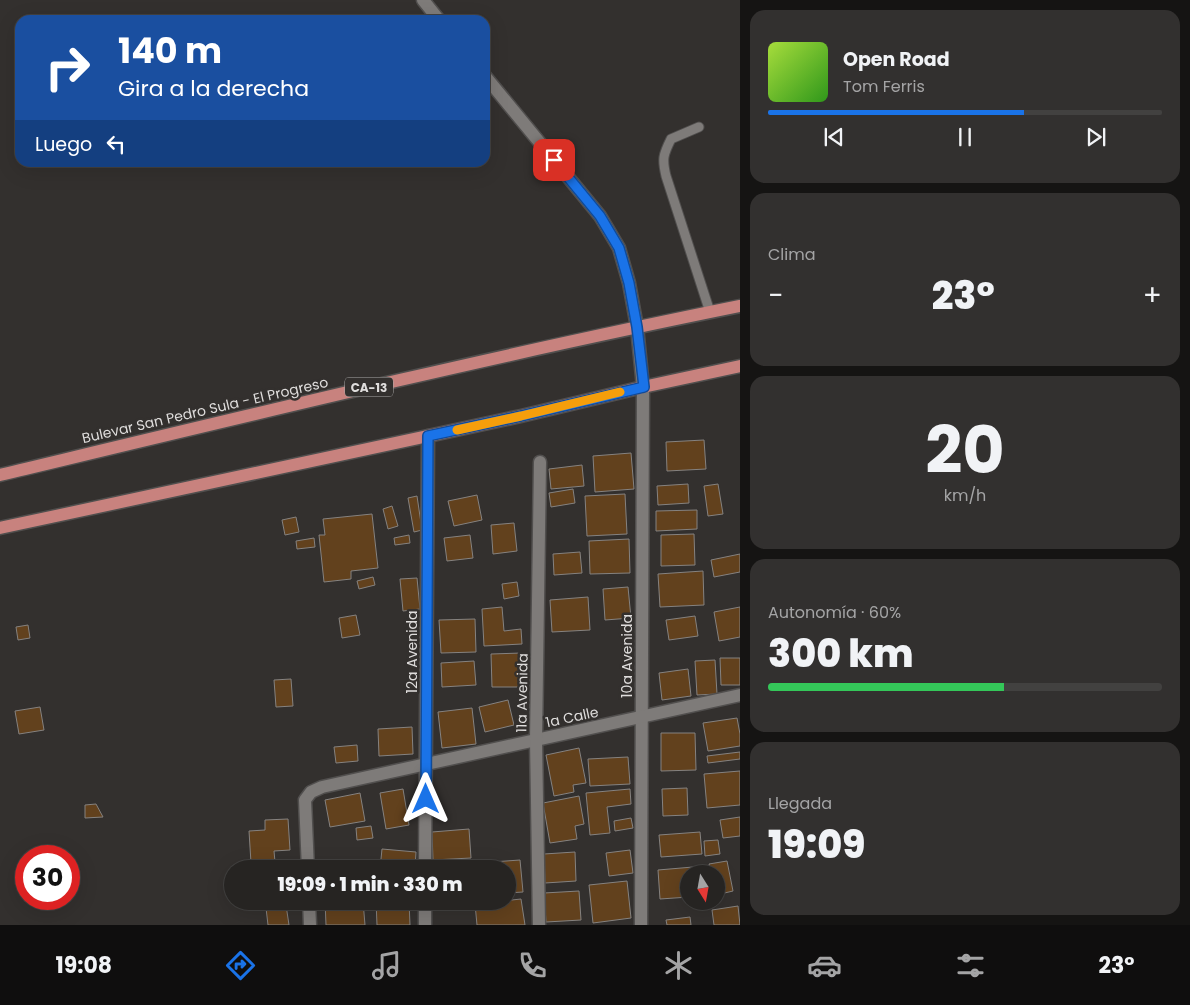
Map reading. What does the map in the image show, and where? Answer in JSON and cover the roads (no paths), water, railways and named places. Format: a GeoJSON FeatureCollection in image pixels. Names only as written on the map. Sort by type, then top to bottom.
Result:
{"type":"FeatureCollection","features":[{"type":"Feature","properties":{"kind":"main road","name":"Bulevar San Pedro Sula - El Progreso"},"geometry":{"type":"LineString","coordinates":[[0,475],[349,392],[637,327],[740,306]]}},
{"type":"Feature","properties":{"kind":"main road"},"geometry":{"type":"LineString","coordinates":[[0,528],[521,416],[740,366]]}},
{"type":"Feature","properties":{"kind":"street"},"geometry":{"type":"LineString","coordinates":[[423,0],[435,15]]}},
{"type":"Feature","properties":{"kind":"street","name":"10a Avenida"},"geometry":{"type":"LineString","coordinates":[[490,82],[600,216],[619,248],[629,283],[637,327],[644,387],[641,925]]}},
{"type":"Feature","properties":{"kind":"street","name":"12a Avenida"},"geometry":{"type":"LineString","coordinates":[[425,860],[428,436]]}},
{"type":"Feature","properties":{"kind":"street","name":"11a Avenida"},"geometry":{"type":"LineString","coordinates":[[538,925],[536,740],[540,462]]}},
{"type":"Feature","properties":{"kind":"street","name":"1a Calle"},"geometry":{"type":"LineString","coordinates":[[308,860],[305,800],[311,792],[322,787],[740,695]]}},
{"type":"Feature","properties":{"kind":"street"},"geometry":{"type":"LineString","coordinates":[[309,910],[310,925]]}},
{"type":"Feature","properties":{"kind":"street"},"geometry":{"type":"LineString","coordinates":[[425,910],[425,925]]}},
{"type":"Feature","properties":{"kind":"lane"},"geometry":{"type":"LineString","coordinates":[[699,127],[671,139],[663,162],[710,312]]}}]}
